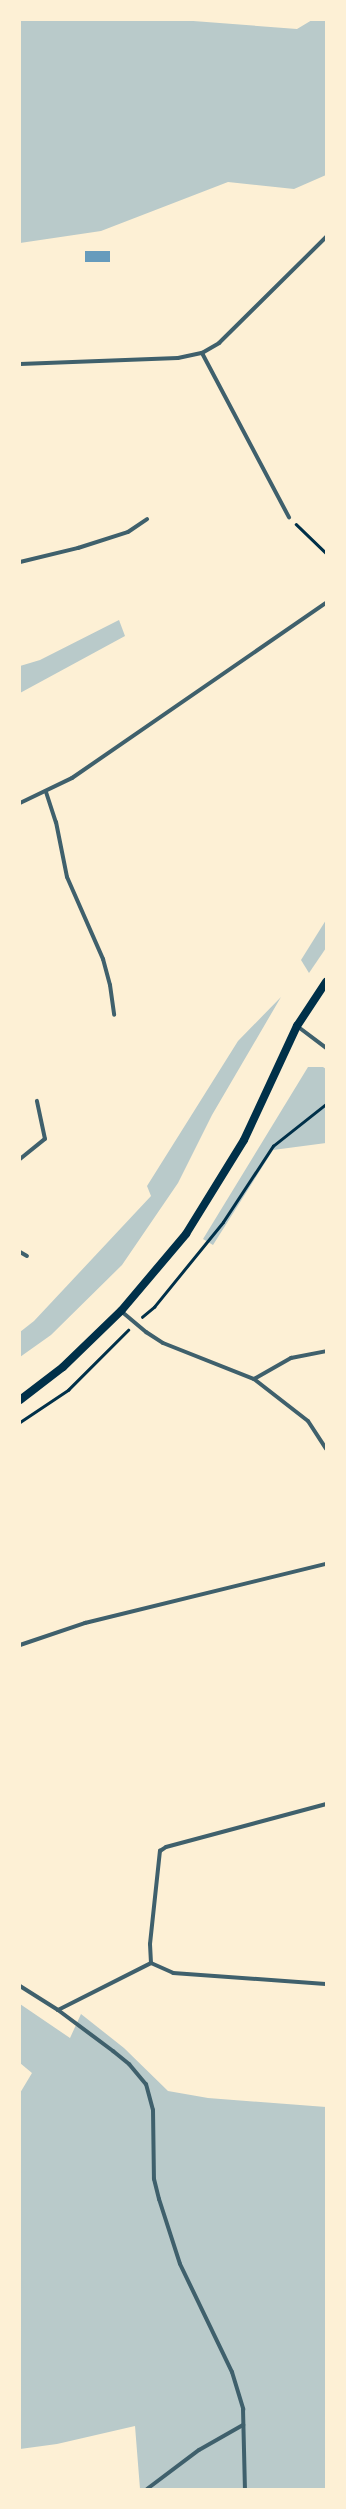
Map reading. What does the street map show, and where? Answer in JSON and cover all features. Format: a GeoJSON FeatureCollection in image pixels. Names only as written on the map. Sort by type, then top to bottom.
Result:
{"type":"FeatureCollection","features":[{"type":"Feature","properties":{"kind":"main road"},"geometry":{"type":"LineString","coordinates":[[20,1400],[63,1367],[121,1311],[186,1234],[244,1140],[297,1026],[326,982]]}},
{"type":"Feature","properties":{"kind":"street"},"geometry":{"type":"LineString","coordinates":[[20,364],[178,358],[202,354],[219,343],[326,237]]}},
{"type":"Feature","properties":{"kind":"street"},"geometry":{"type":"LineString","coordinates":[[202,354],[289,517]]}},
{"type":"Feature","properties":{"kind":"street"},"geometry":{"type":"LineString","coordinates":[[20,562],[78,548],[128,532],[147,519]]}},
{"type":"Feature","properties":{"kind":"street"},"geometry":{"type":"LineString","coordinates":[[20,803],[46,792],[72,778],[156,722],[326,603]]}},
{"type":"Feature","properties":{"kind":"street"},"geometry":{"type":"LineString","coordinates":[[46,792],[56,822],[67,877],[103,959],[110,985],[114,1015]]}},
{"type":"Feature","properties":{"kind":"street"},"geometry":{"type":"LineString","coordinates":[[297,1026],[326,1048]]}},
{"type":"Feature","properties":{"kind":"street"},"geometry":{"type":"LineString","coordinates":[[20,1159],[45,1140],[37,1101]]}},
{"type":"Feature","properties":{"kind":"street"},"geometry":{"type":"LineString","coordinates":[[20,1252],[27,1256]]}},
{"type":"Feature","properties":{"kind":"street"},"geometry":{"type":"LineString","coordinates":[[121,1311],[163,1343],[254,1379],[308,1421],[326,1449]]}},
{"type":"Feature","properties":{"kind":"street"},"geometry":{"type":"LineString","coordinates":[[254,1379],[291,1358],[326,1351]]}},
{"type":"Feature","properties":{"kind":"street"},"geometry":{"type":"LineString","coordinates":[[20,1645],[85,1623],[326,1564]]}},
{"type":"Feature","properties":{"kind":"street"},"geometry":{"type":"LineString","coordinates":[[151,1963],[150,1944],[160,1851],[166,1847],[326,1804]]}},
{"type":"Feature","properties":{"kind":"street"},"geometry":{"type":"LineString","coordinates":[[151,1963],[173,1973],[326,1984]]}},
{"type":"Feature","properties":{"kind":"street"},"geometry":{"type":"LineString","coordinates":[[58,2010],[151,1963]]}},
{"type":"Feature","properties":{"kind":"street"},"geometry":{"type":"LineString","coordinates":[[20,1986],[58,2010],[124,2060],[146,2084],[153,2110],[154,2179],[159,2199],[180,2264],[208,2318],[232,2372],[243,2409],[245,2489]]}},
{"type":"Feature","properties":{"kind":"street"},"geometry":{"type":"LineString","coordinates":[[147,2489],[199,2450],[244,2425]]}},
{"type":"Feature","properties":{"kind":"path"},"geometry":{"type":"LineString","coordinates":[[289,517],[326,553]]}},
{"type":"Feature","properties":{"kind":"path"},"geometry":{"type":"LineString","coordinates":[[20,1422],[68,1390],[135,1323],[154,1307],[223,1222],[273,1146],[326,1104]]}},
{"type":"Feature","properties":{"kind":"shaded area"},"geometry":{"type":"Polygon","coordinates":[[[20,20],[180,20],[297,29],[312,20],[326,20],[326,175],[294,189],[228,182],[101,231],[20,243],[20,20]]]}},
{"type":"Feature","properties":{"kind":"shaded area"},"geometry":{"type":"Polygon","coordinates":[[[119,620],[125,636],[20,693],[20,666],[40,660],[119,620]]]}},
{"type":"Feature","properties":{"kind":"shaded area"},"geometry":{"type":"Polygon","coordinates":[[[326,920],[326,948],[309,973],[301,960],[326,920]]]}},
{"type":"Feature","properties":{"kind":"shaded area"},"geometry":{"type":"Polygon","coordinates":[[[281,997],[212,1115],[178,1183],[122,1265],[51,1335],[20,1357],[20,1332],[34,1321],[151,1196],[147,1186],[238,1041],[281,997]]]}},
{"type":"Feature","properties":{"kind":"shaded area"},"geometry":{"type":"Polygon","coordinates":[[[308,1067],[323,1067],[326,1069],[326,1143],[273,1150],[213,1245],[203,1239],[308,1067]]]}},
{"type":"Feature","properties":{"kind":"shaded area"},"geometry":{"type":"Polygon","coordinates":[[[20,2004],[70,2038],[81,2014],[124,2048],[168,2091],[208,2098],[326,2107],[326,2489],[140,2489],[135,2426],[57,2444],[20,2449],[20,2093],[32,2073],[20,2063],[20,2004]]]}},
{"type":"Feature","properties":{"kind":"water"},"geometry":{"type":"Polygon","coordinates":[[[85,251],[110,251],[110,262],[85,262],[85,251]]]}}]}
